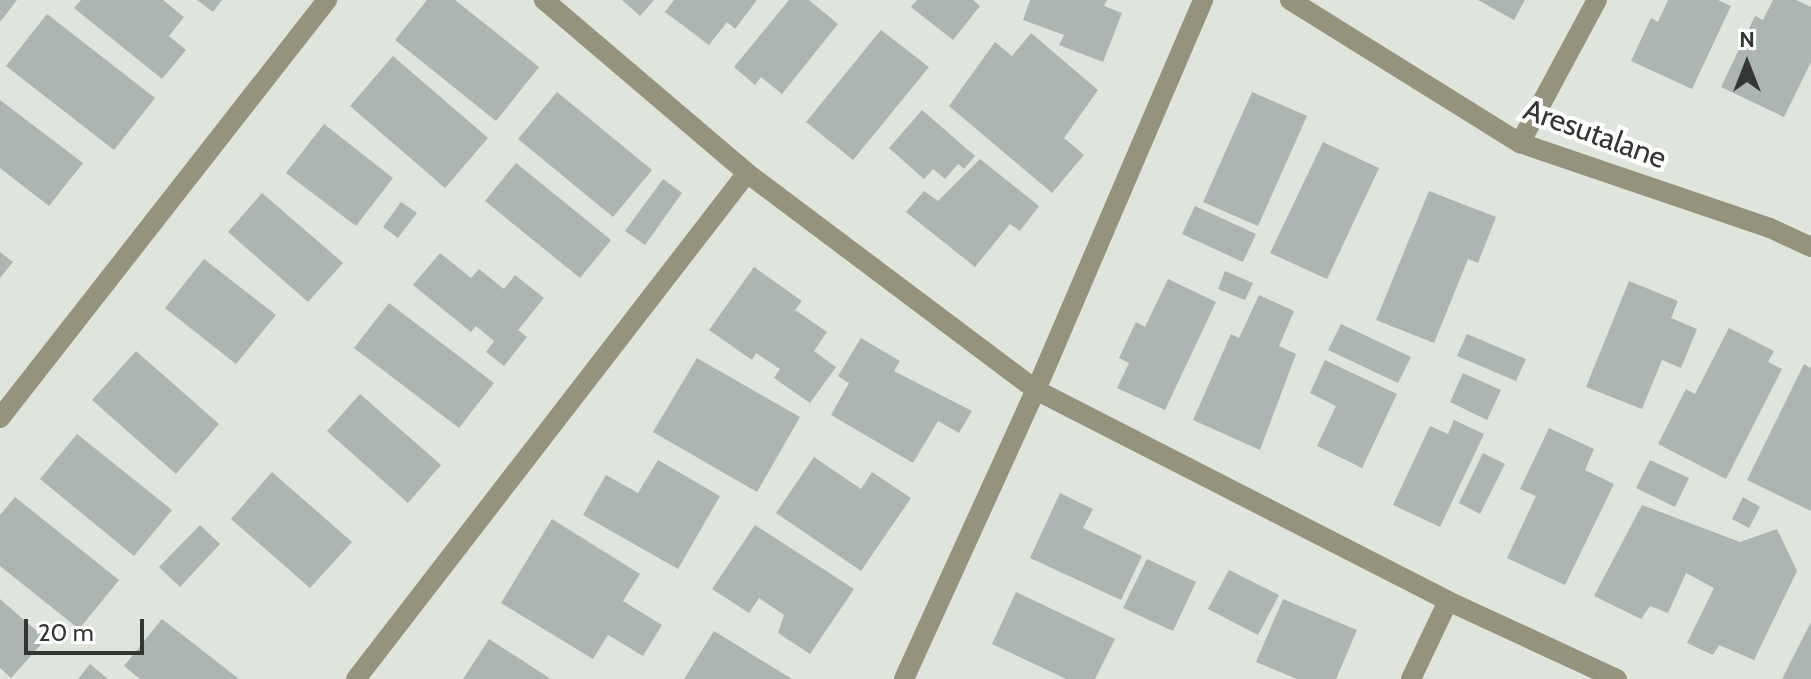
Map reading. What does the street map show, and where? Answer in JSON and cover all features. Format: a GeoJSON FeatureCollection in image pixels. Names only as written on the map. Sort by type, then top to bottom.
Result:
{"type":"FeatureCollection","features":[{"type":"Feature","properties":{"kind":"street"},"geometry":{"type":"LineString","coordinates":[[0,418],[327,0]]}},
{"type":"Feature","properties":{"kind":"street"},"geometry":{"type":"LineString","coordinates":[[544,0],[747,173],[1036,390],[1448,601],[1617,679]]}},
{"type":"Feature","properties":{"kind":"street"},"geometry":{"type":"LineString","coordinates":[[904,679],[1036,390],[1203,0]]}},
{"type":"Feature","properties":{"kind":"street","name":"Aresutalane"},"geometry":{"type":"LineString","coordinates":[[1290,0],[1520,143],[1770,228],[1811,247]]}},
{"type":"Feature","properties":{"kind":"street"},"geometry":{"type":"LineString","coordinates":[[1520,143],[1597,0]]}},
{"type":"Feature","properties":{"kind":"street"},"geometry":{"type":"LineString","coordinates":[[356,679],[747,173]]}},
{"type":"Feature","properties":{"kind":"street"},"geometry":{"type":"LineString","coordinates":[[1411,679],[1448,601]]}},
{"type":"Feature","properties":{"kind":"building"},"geometry":{"type":"Polygon","coordinates":[[[0,0],[17,0],[0,22],[0,0]]]}},
{"type":"Feature","properties":{"kind":"building"},"geometry":{"type":"Polygon","coordinates":[[[81,0],[163,0],[184,17],[169,36],[186,50],[162,79],[74,8],[81,0]]]}},
{"type":"Feature","properties":{"kind":"building"},"geometry":{"type":"Polygon","coordinates":[[[197,0],[222,0],[213,12],[197,0]]]}},
{"type":"Feature","properties":{"kind":"building"},"geometry":{"type":"Polygon","coordinates":[[[427,0],[455,0],[539,67],[496,121],[395,40],[427,0]]]}},
{"type":"Feature","properties":{"kind":"building"},"geometry":{"type":"Polygon","coordinates":[[[622,0],[654,0],[640,16],[622,0]]]}},
{"type":"Feature","properties":{"kind":"building"},"geometry":{"type":"Polygon","coordinates":[[[674,0],[757,0],[735,29],[727,22],[709,45],[665,12],[674,0]]]}},
{"type":"Feature","properties":{"kind":"building"},"geometry":{"type":"Polygon","coordinates":[[[789,0],[809,0],[838,24],[782,94],[761,77],[755,85],[734,67],[789,0]]]}},
{"type":"Feature","properties":{"kind":"building"},"geometry":{"type":"Polygon","coordinates":[[[917,0],[973,0],[980,6],[953,40],[911,7],[917,0]]]}},
{"type":"Feature","properties":{"kind":"building"},"geometry":{"type":"Polygon","coordinates":[[[1030,0],[1107,0],[1104,6],[1122,13],[1103,62],[1059,45],[1064,35],[1023,20],[1030,0]]]}},
{"type":"Feature","properties":{"kind":"building"},"geometry":{"type":"Polygon","coordinates":[[[1478,0],[1525,0],[1514,20],[1478,0]]]}},
{"type":"Feature","properties":{"kind":"building"},"geometry":{"type":"Polygon","coordinates":[[[1668,0],[1718,0],[1731,6],[1692,89],[1631,61],[1651,18],[1658,22],[1668,0]]]}},
{"type":"Feature","properties":{"kind":"building"},"geometry":{"type":"Polygon","coordinates":[[[1773,0],[1796,0],[1811,7],[1811,62],[1784,117],[1721,87],[1755,16],[1763,20],[1773,0]]]}},
{"type":"Feature","properties":{"kind":"building"},"geometry":{"type":"Polygon","coordinates":[[[47,14],[155,98],[114,150],[6,66],[47,14]]]}},
{"type":"Feature","properties":{"kind":"building"},"geometry":{"type":"Polygon","coordinates":[[[881,30],[929,67],[853,160],[806,122],[881,30]]]}},
{"type":"Feature","properties":{"kind":"building"},"geometry":{"type":"Polygon","coordinates":[[[1031,33],[1098,90],[1064,138],[1084,155],[1052,193],[949,106],[995,42],[1012,56],[1031,33]]]}},
{"type":"Feature","properties":{"kind":"building"},"geometry":{"type":"Polygon","coordinates":[[[393,56],[488,138],[445,188],[350,106],[393,56]]]}},
{"type":"Feature","properties":{"kind":"building"},"geometry":{"type":"Polygon","coordinates":[[[557,92],[652,170],[613,217],[518,139],[557,92]]]}},
{"type":"Feature","properties":{"kind":"building"},"geometry":{"type":"Polygon","coordinates":[[[1252,92],[1307,116],[1258,226],[1203,202],[1252,92]]]}},
{"type":"Feature","properties":{"kind":"building"},"geometry":{"type":"Polygon","coordinates":[[[0,100],[83,163],[49,206],[0,168],[0,100]]]}},
{"type":"Feature","properties":{"kind":"building"},"geometry":{"type":"Polygon","coordinates":[[[922,110],[975,156],[964,169],[958,164],[945,179],[933,169],[924,179],[889,148],[922,110]]]}},
{"type":"Feature","properties":{"kind":"building"},"geometry":{"type":"Polygon","coordinates":[[[324,124],[393,178],[356,226],[286,173],[324,124]]]}},
{"type":"Feature","properties":{"kind":"building"},"geometry":{"type":"Polygon","coordinates":[[[1323,142],[1379,168],[1327,279],[1270,253],[1323,142]]]}},
{"type":"Feature","properties":{"kind":"building"},"geometry":{"type":"Polygon","coordinates":[[[980,159],[1039,206],[1020,231],[1010,224],[975,267],[906,212],[924,191],[938,201],[980,159]]]}},
{"type":"Feature","properties":{"kind":"building"},"geometry":{"type":"Polygon","coordinates":[[[516,163],[611,240],[580,278],[485,201],[516,163]]]}},
{"type":"Feature","properties":{"kind":"building"},"geometry":{"type":"Polygon","coordinates":[[[663,179],[682,193],[645,245],[625,231],[663,179]]]}},
{"type":"Feature","properties":{"kind":"building"},"geometry":{"type":"Polygon","coordinates":[[[1429,191],[1496,217],[1478,263],[1468,259],[1434,343],[1376,320],[1429,191]]]}},
{"type":"Feature","properties":{"kind":"building"},"geometry":{"type":"Polygon","coordinates":[[[262,193],[343,263],[308,302],[228,232],[262,193]]]}},
{"type":"Feature","properties":{"kind":"building"},"geometry":{"type":"Polygon","coordinates":[[[401,202],[417,213],[398,238],[383,227],[401,202]]]}},
{"type":"Feature","properties":{"kind":"building"},"geometry":{"type":"Polygon","coordinates":[[[1195,206],[1256,234],[1243,262],[1182,234],[1195,206]]]}},
{"type":"Feature","properties":{"kind":"building"},"geometry":{"type":"Polygon","coordinates":[[[0,252],[13,262],[0,278],[0,252]]]}},
{"type":"Feature","properties":{"kind":"building"},"geometry":{"type":"Polygon","coordinates":[[[440,253],[471,278],[479,269],[504,289],[515,275],[544,298],[518,330],[527,337],[504,366],[486,352],[494,341],[476,326],[471,332],[413,285],[440,253]]]}},
{"type":"Feature","properties":{"kind":"building"},"geometry":{"type":"Polygon","coordinates":[[[204,259],[276,315],[236,364],[165,308],[204,259]]]}},
{"type":"Feature","properties":{"kind":"building"},"geometry":{"type":"Polygon","coordinates":[[[754,267],[802,301],[795,310],[827,332],[814,351],[836,367],[810,403],[774,378],[780,369],[756,353],[752,360],[709,330],[754,267]]]}},
{"type":"Feature","properties":{"kind":"building"},"geometry":{"type":"Polygon","coordinates":[[[1225,271],[1253,283],[1245,300],[1218,289],[1225,271]]]}},
{"type":"Feature","properties":{"kind":"building"},"geometry":{"type":"Polygon","coordinates":[[[1168,279],[1216,302],[1165,410],[1117,388],[1129,363],[1119,358],[1136,322],[1145,327],[1168,279]]]}},
{"type":"Feature","properties":{"kind":"building"},"geometry":{"type":"Polygon","coordinates":[[[1629,281],[1678,301],[1671,318],[1697,329],[1681,368],[1662,360],[1642,409],[1586,387],[1629,281]]]}},
{"type":"Feature","properties":{"kind":"building"},"geometry":{"type":"Polygon","coordinates":[[[1259,295],[1294,311],[1279,346],[1296,354],[1260,450],[1193,420],[1231,334],[1239,338],[1259,295]]]}},
{"type":"Feature","properties":{"kind":"building"},"geometry":{"type":"Polygon","coordinates":[[[389,303],[494,383],[459,428],[354,348],[389,303]]]}},
{"type":"Feature","properties":{"kind":"building"},"geometry":{"type":"Polygon","coordinates":[[[1341,324],[1411,357],[1398,383],[1328,350],[1341,324]]]}},
{"type":"Feature","properties":{"kind":"building"},"geometry":{"type":"Polygon","coordinates":[[[1729,328],[1774,351],[1768,362],[1782,369],[1726,479],[1658,444],[1686,389],[1695,394],[1729,328]]]}},
{"type":"Feature","properties":{"kind":"building"},"geometry":{"type":"Polygon","coordinates":[[[1467,334],[1526,359],[1516,381],[1457,356],[1467,334]]]}},
{"type":"Feature","properties":{"kind":"building"},"geometry":{"type":"Polygon","coordinates":[[[861,338],[900,361],[894,371],[972,411],[959,433],[938,421],[913,463],[831,415],[849,383],[838,376],[861,338]]]}},
{"type":"Feature","properties":{"kind":"building"},"geometry":{"type":"Polygon","coordinates":[[[136,351],[219,424],[176,474],[92,400],[136,351]]]}},
{"type":"Feature","properties":{"kind":"building"},"geometry":{"type":"Polygon","coordinates":[[[697,358],[800,417],[757,492],[653,432],[697,358]]]}},
{"type":"Feature","properties":{"kind":"building"},"geometry":{"type":"Polygon","coordinates":[[[1325,360],[1397,394],[1362,468],[1317,446],[1336,406],[1310,393],[1325,360]]]}},
{"type":"Feature","properties":{"kind":"building"},"geometry":{"type":"Polygon","coordinates":[[[1804,364],[1811,368],[1811,511],[1747,480],[1804,364]]]}},
{"type":"Feature","properties":{"kind":"building"},"geometry":{"type":"Polygon","coordinates":[[[1463,373],[1501,390],[1487,420],[1450,402],[1463,373]]]}},
{"type":"Feature","properties":{"kind":"building"},"geometry":{"type":"Polygon","coordinates":[[[360,394],[441,465],[408,503],[327,431],[360,394]]]}},
{"type":"Feature","properties":{"kind":"building"},"geometry":{"type":"Polygon","coordinates":[[[1454,420],[1484,434],[1440,527],[1393,505],[1430,426],[1448,434],[1454,420]]]}},
{"type":"Feature","properties":{"kind":"building"},"geometry":{"type":"Polygon","coordinates":[[[1549,428],[1594,449],[1585,470],[1614,484],[1565,585],[1507,558],[1536,496],[1520,489],[1549,428]]]}},
{"type":"Feature","properties":{"kind":"building"},"geometry":{"type":"Polygon","coordinates":[[[77,434],[172,510],[134,556],[40,479],[77,434]]]}},
{"type":"Feature","properties":{"kind":"building"},"geometry":{"type":"Polygon","coordinates":[[[1483,453],[1505,464],[1480,514],[1459,503],[1483,453]]]}},
{"type":"Feature","properties":{"kind":"building"},"geometry":{"type":"Polygon","coordinates":[[[814,457],[861,489],[872,472],[911,498],[861,571],[776,513],[814,457]]]}},
{"type":"Feature","properties":{"kind":"building"},"geometry":{"type":"Polygon","coordinates":[[[658,460],[720,496],[678,569],[583,515],[606,475],[638,493],[658,460]]]}},
{"type":"Feature","properties":{"kind":"building"},"geometry":{"type":"Polygon","coordinates":[[[1650,460],[1689,478],[1675,507],[1636,488],[1650,460]]]}},
{"type":"Feature","properties":{"kind":"building"},"geometry":{"type":"Polygon","coordinates":[[[272,472],[352,542],[310,588],[231,519],[272,472]]]}},
{"type":"Feature","properties":{"kind":"building"},"geometry":{"type":"Polygon","coordinates":[[[1060,493],[1093,509],[1083,528],[1142,556],[1121,600],[1030,558],[1060,493]]]}},
{"type":"Feature","properties":{"kind":"building"},"geometry":{"type":"Polygon","coordinates":[[[15,497],[119,580],[79,629],[0,566],[0,515],[15,497]]]}},
{"type":"Feature","properties":{"kind":"building"},"geometry":{"type":"Polygon","coordinates":[[[1743,497],[1760,507],[1749,528],[1732,519],[1743,497]]]}},
{"type":"Feature","properties":{"kind":"building"},"geometry":{"type":"Polygon","coordinates":[[[1642,505],[1740,542],[1777,529],[1797,571],[1754,660],[1719,645],[1713,655],[1687,643],[1714,588],[1686,573],[1668,613],[1650,606],[1641,619],[1594,596],[1642,505]]]}},
{"type":"Feature","properties":{"kind":"building"},"geometry":{"type":"Polygon","coordinates":[[[552,519],[640,574],[623,601],[662,625],[643,656],[608,635],[593,659],[501,603],[552,519]]]}},
{"type":"Feature","properties":{"kind":"building"},"geometry":{"type":"Polygon","coordinates":[[[200,525],[220,544],[180,587],[159,567],[200,525]]]}},
{"type":"Feature","properties":{"kind":"building"},"geometry":{"type":"Polygon","coordinates":[[[755,525],[854,589],[810,654],[778,633],[784,615],[759,598],[749,613],[712,589],[755,525]]]}},
{"type":"Feature","properties":{"kind":"building"},"geometry":{"type":"Polygon","coordinates":[[[1147,559],[1196,582],[1173,631],[1123,608],[1147,559]]]}},
{"type":"Feature","properties":{"kind":"building"},"geometry":{"type":"Polygon","coordinates":[[[1229,570],[1279,595],[1258,635],[1208,609],[1229,570]]]}},
{"type":"Feature","properties":{"kind":"building"},"geometry":{"type":"Polygon","coordinates":[[[1016,592],[1115,639],[1095,679],[1066,679],[992,644],[1016,592]]]}},
{"type":"Feature","properties":{"kind":"building"},"geometry":{"type":"Polygon","coordinates":[[[0,599],[46,639],[11,678],[0,668],[0,599]]]}},
{"type":"Feature","properties":{"kind":"building"},"geometry":{"type":"Polygon","coordinates":[[[1283,599],[1357,630],[1336,679],[1297,679],[1256,662],[1283,599]]]}},
{"type":"Feature","properties":{"kind":"building"},"geometry":{"type":"Polygon","coordinates":[[[162,619],[239,679],[140,679],[124,666],[162,619]]]}},
{"type":"Feature","properties":{"kind":"building"},"geometry":{"type":"Polygon","coordinates":[[[1811,622],[1811,679],[1782,679],[1811,622]]]}},
{"type":"Feature","properties":{"kind":"building"},"geometry":{"type":"Polygon","coordinates":[[[714,631],[792,679],[684,679],[714,631]]]}},
{"type":"Feature","properties":{"kind":"building"},"geometry":{"type":"Polygon","coordinates":[[[489,639],[551,679],[463,679],[489,639]]]}},
{"type":"Feature","properties":{"kind":"building"},"geometry":{"type":"Polygon","coordinates":[[[90,664],[108,679],[78,679],[90,664]]]}}]}
